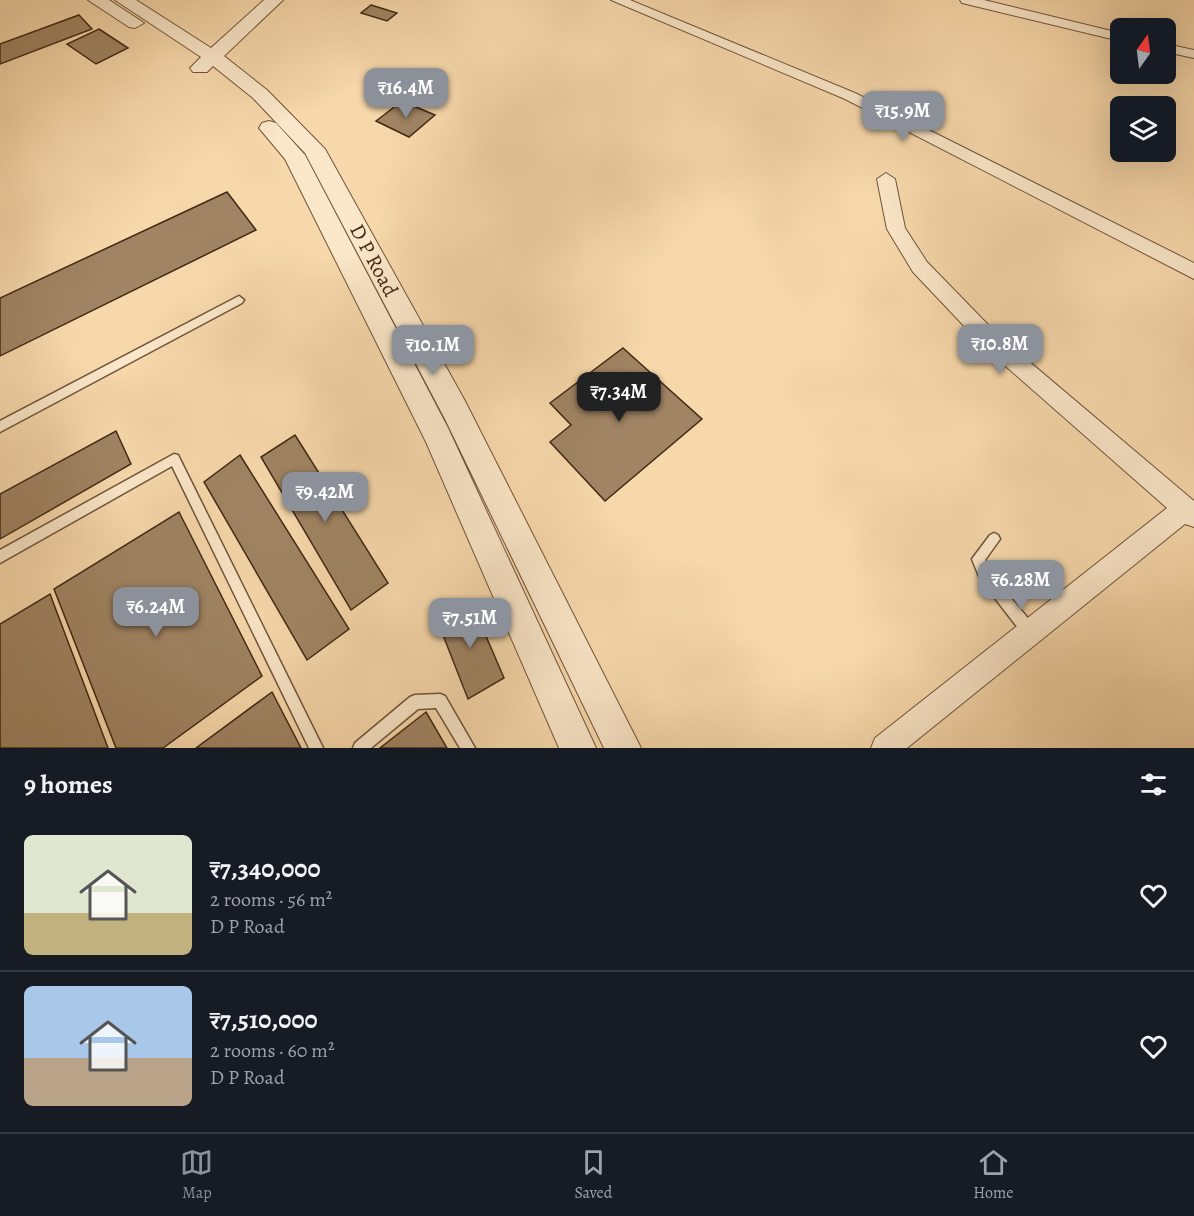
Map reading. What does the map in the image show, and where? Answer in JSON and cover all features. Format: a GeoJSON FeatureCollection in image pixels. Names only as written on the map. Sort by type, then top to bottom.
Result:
{"type":"FeatureCollection","features":[{"type":"Feature","properties":{"kind":"street","name":"D P Road"},"geometry":{"type":"LineString","coordinates":[[98,0],[206,62]]}},
{"type":"Feature","properties":{"kind":"street","name":"D P Road"},"geometry":{"type":"LineString","coordinates":[[124,0],[206,62],[294,155],[442,416],[623,748]]}},
{"type":"Feature","properties":{"kind":"street"},"geometry":{"type":"LineString","coordinates":[[206,62],[273,0]]}},
{"type":"Feature","properties":{"kind":"street"},"geometry":{"type":"LineString","coordinates":[[618,0],[850,96],[1194,272]]}},
{"type":"Feature","properties":{"kind":"street"},"geometry":{"type":"LineString","coordinates":[[967,0],[1110,35]]}},
{"type":"Feature","properties":{"kind":"street"},"geometry":{"type":"LineString","coordinates":[[1176,50],[1194,54]]}},
{"type":"Feature","properties":{"kind":"street"},"geometry":{"type":"LineString","coordinates":[[885,748],[1030,632],[1189,512],[992,342],[920,267],[896,229],[886,179]]}},
{"type":"Feature","properties":{"kind":"street","name":"D P Road"},"geometry":{"type":"LineString","coordinates":[[442,416],[578,748]]}},
{"type":"Feature","properties":{"kind":"lane"},"geometry":{"type":"LineString","coordinates":[[0,427],[239,300]]}},
{"type":"Feature","properties":{"kind":"lane"},"geometry":{"type":"LineString","coordinates":[[0,557],[174,459],[316,748]]}},
{"type":"Feature","properties":{"kind":"lane"},"geometry":{"type":"LineString","coordinates":[[994,539],[978,559],[984,575],[1030,632]]}},
{"type":"Feature","properties":{"kind":"lane"},"geometry":{"type":"LineString","coordinates":[[360,748],[415,702],[440,700],[468,748]]}},
{"type":"Feature","properties":{"kind":"building"},"geometry":{"type":"Polygon","coordinates":[[[371,5],[397,13],[387,21],[361,13],[371,5]]]}},
{"type":"Feature","properties":{"kind":"building"},"geometry":{"type":"Polygon","coordinates":[[[79,15],[92,29],[0,64],[0,44],[79,15]]]}},
{"type":"Feature","properties":{"kind":"building"},"geometry":{"type":"Polygon","coordinates":[[[99,29],[128,48],[96,64],[67,44],[99,29]]]}},
{"type":"Feature","properties":{"kind":"building"},"geometry":{"type":"Polygon","coordinates":[[[402,101],[435,115],[409,137],[376,121],[402,101]]]}},
{"type":"Feature","properties":{"kind":"building"},"geometry":{"type":"Polygon","coordinates":[[[227,192],[256,230],[0,356],[0,298],[227,192]]]}},
{"type":"Feature","properties":{"kind":"building"},"geometry":{"type":"Polygon","coordinates":[[[623,348],[702,419],[605,501],[550,442],[571,425],[550,403],[623,348]]]}},
{"type":"Feature","properties":{"kind":"building"},"geometry":{"type":"Polygon","coordinates":[[[116,431],[131,464],[0,539],[0,494],[116,431]]]}},
{"type":"Feature","properties":{"kind":"building"},"geometry":{"type":"Polygon","coordinates":[[[295,435],[388,583],[351,610],[261,457],[295,435]]]}},
{"type":"Feature","properties":{"kind":"building"},"geometry":{"type":"Polygon","coordinates":[[[240,455],[349,629],[307,660],[204,482],[240,455]]]}},
{"type":"Feature","properties":{"kind":"building"},"geometry":{"type":"Polygon","coordinates":[[[179,512],[262,676],[163,748],[116,748],[54,589],[179,512]]]}},
{"type":"Feature","properties":{"kind":"building"},"geometry":{"type":"Polygon","coordinates":[[[50,594],[108,748],[0,748],[0,624],[50,594]]]}},
{"type":"Feature","properties":{"kind":"building"},"geometry":{"type":"Polygon","coordinates":[[[470,599],[504,678],[468,699],[436,617],[470,599]]]}},
{"type":"Feature","properties":{"kind":"building"},"geometry":{"type":"Polygon","coordinates":[[[272,692],[301,748],[196,748],[272,692]]]}},
{"type":"Feature","properties":{"kind":"building"},"geometry":{"type":"Polygon","coordinates":[[[426,712],[447,748],[380,748],[426,712]]]}}]}
